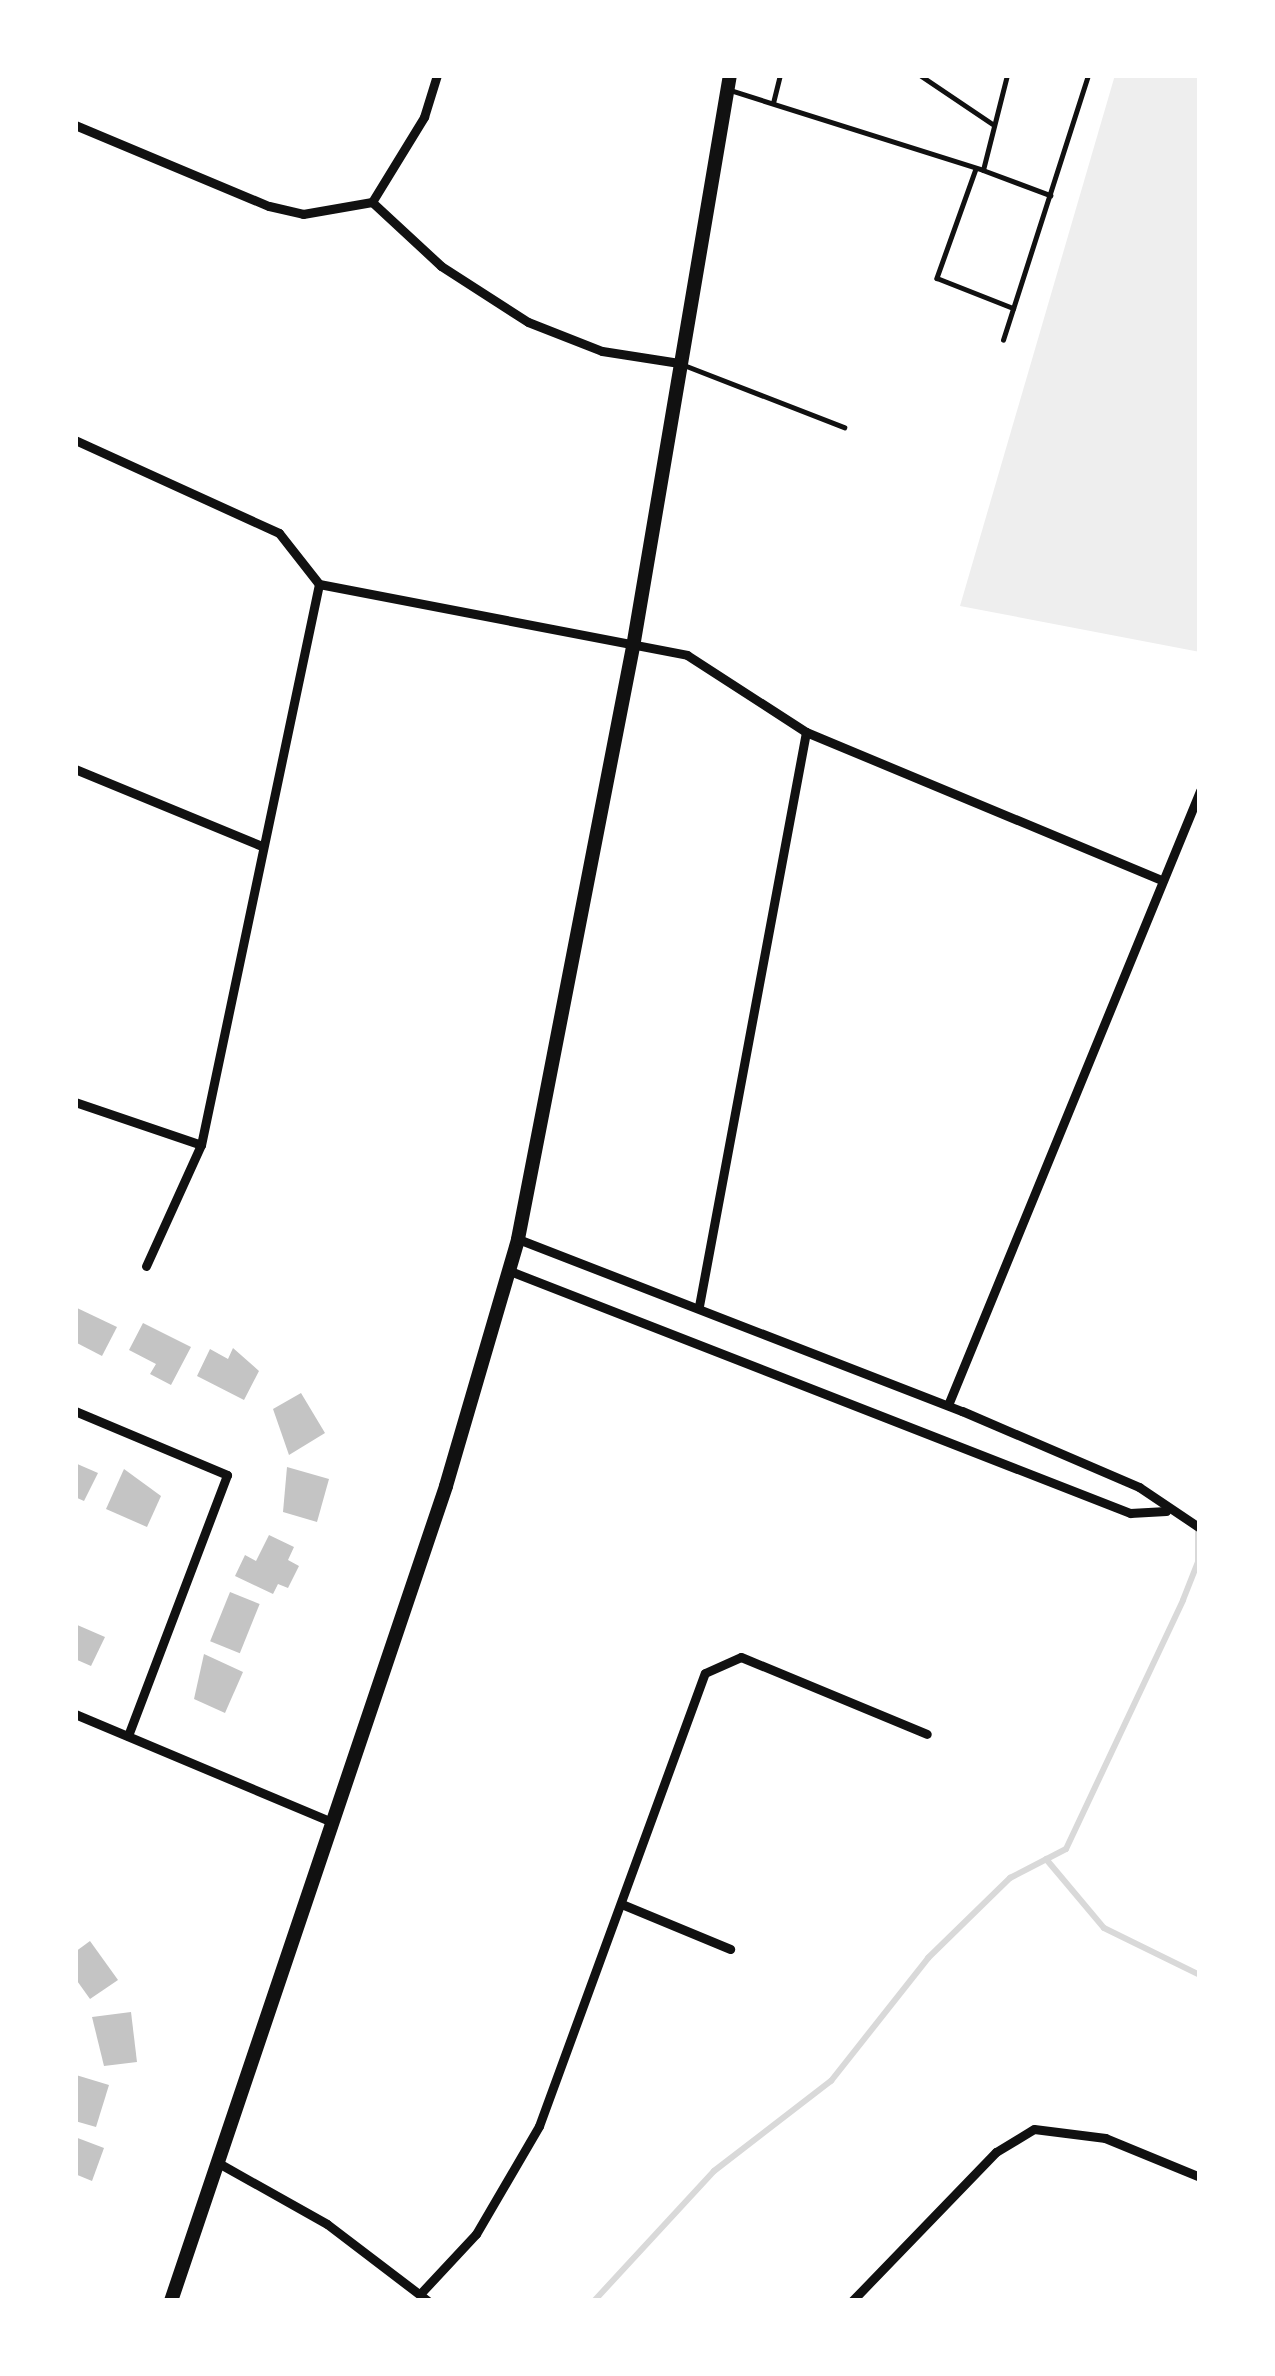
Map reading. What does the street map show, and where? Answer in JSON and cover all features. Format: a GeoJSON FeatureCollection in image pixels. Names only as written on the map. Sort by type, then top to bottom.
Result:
{"type":"FeatureCollection","features":[{"type":"Feature","properties":{"kind":"main road"},"geometry":{"type":"LineString","coordinates":[[171,2301],[222,2165],[518,1240],[633,647],[729,82]]}},
{"type":"Feature","properties":{"kind":"street"},"geometry":{"type":"LineString","coordinates":[[75,125],[269,206],[303,214],[372,202],[424,117],[437,75]]}},
{"type":"Feature","properties":{"kind":"street"},"geometry":{"type":"LineString","coordinates":[[372,202],[442,266],[528,322],[602,351],[679,363]]}},
{"type":"Feature","properties":{"kind":"street"},"geometry":{"type":"LineString","coordinates":[[75,440],[279,533],[319,584],[687,655],[724,672],[763,709],[806,732],[1159,879]]}},
{"type":"Feature","properties":{"kind":"street"},"geometry":{"type":"LineString","coordinates":[[146,1266],[201,1145],[319,584]]}},
{"type":"Feature","properties":{"kind":"street"},"geometry":{"type":"LineString","coordinates":[[699,1306],[806,732]]}},
{"type":"Feature","properties":{"kind":"street"},"geometry":{"type":"LineString","coordinates":[[75,769],[262,846]]}},
{"type":"Feature","properties":{"kind":"street"},"geometry":{"type":"LineString","coordinates":[[948,1405],[1159,879],[1200,791]]}},
{"type":"Feature","properties":{"kind":"street"},"geometry":{"type":"LineString","coordinates":[[75,1102],[201,1145]]}},
{"type":"Feature","properties":{"kind":"street"},"geometry":{"type":"LineString","coordinates":[[518,1240],[948,1405],[1139,1486],[1166,1510],[1200,1528]]}},
{"type":"Feature","properties":{"kind":"street"},"geometry":{"type":"LineString","coordinates":[[510,1270],[1130,1513],[1166,1510]]}},
{"type":"Feature","properties":{"kind":"street"},"geometry":{"type":"LineString","coordinates":[[75,1411],[226,1475],[128,1736]]}},
{"type":"Feature","properties":{"kind":"street"},"geometry":{"type":"LineString","coordinates":[[222,2165],[327,2224],[424,2297],[505,2191],[538,2126],[624,1905],[696,1687],[720,1662],[741,1657],[927,1734]]}},
{"type":"Feature","properties":{"kind":"street"},"geometry":{"type":"LineString","coordinates":[[75,1714],[332,1822]]}},
{"type":"Feature","properties":{"kind":"street"},"geometry":{"type":"LineString","coordinates":[[624,1905],[730,1949]]}},
{"type":"Feature","properties":{"kind":"street"},"geometry":{"type":"LineString","coordinates":[[856,2300],[996,2152],[1034,2129],[1106,2138],[1200,2177]]}},
{"type":"Feature","properties":{"kind":"lane"},"geometry":{"type":"LineString","coordinates":[[773,103],[780,75]]}},
{"type":"Feature","properties":{"kind":"lane"},"geometry":{"type":"LineString","coordinates":[[920,75],[994,125]]}},
{"type":"Feature","properties":{"kind":"lane"},"geometry":{"type":"LineString","coordinates":[[1007,75],[994,125],[938,278],[1013,308]]}},
{"type":"Feature","properties":{"kind":"lane"},"geometry":{"type":"LineString","coordinates":[[1003,340],[1088,75]]}},
{"type":"Feature","properties":{"kind":"lane"},"geometry":{"type":"LineString","coordinates":[[729,82],[773,103],[1050,195]]}},
{"type":"Feature","properties":{"kind":"lane"},"geometry":{"type":"LineString","coordinates":[[679,363],[844,427]]}},
{"type":"Feature","properties":{"kind":"shaded area"},"geometry":{"type":"Polygon","coordinates":[[[1115,75],[1200,75],[1200,652],[960,606],[1115,75]]]}},
{"type":"Feature","properties":{"kind":"building"},"geometry":{"type":"Polygon","coordinates":[[[75,1307],[117,1327],[102,1356],[75,1342],[75,1307]]]}},
{"type":"Feature","properties":{"kind":"building"},"geometry":{"type":"Polygon","coordinates":[[[143,1323],[191,1347],[171,1385],[150,1374],[156,1364],[129,1350],[143,1323]]]}},
{"type":"Feature","properties":{"kind":"building"},"geometry":{"type":"Polygon","coordinates":[[[233,1348],[259,1371],[244,1400],[197,1376],[210,1349],[228,1359],[233,1348]]]}},
{"type":"Feature","properties":{"kind":"building"},"geometry":{"type":"Polygon","coordinates":[[[301,1393],[325,1433],[289,1455],[273,1409],[301,1393]]]}},
{"type":"Feature","properties":{"kind":"building"},"geometry":{"type":"Polygon","coordinates":[[[75,1463],[98,1473],[84,1501],[75,1497],[75,1463]]]}},
{"type":"Feature","properties":{"kind":"building"},"geometry":{"type":"Polygon","coordinates":[[[287,1467],[329,1479],[317,1522],[283,1512],[287,1467]]]}},
{"type":"Feature","properties":{"kind":"building"},"geometry":{"type":"Polygon","coordinates":[[[124,1469],[161,1496],[147,1527],[106,1509],[124,1469]]]}},
{"type":"Feature","properties":{"kind":"building"},"geometry":{"type":"Polygon","coordinates":[[[269,1535],[294,1547],[288,1560],[299,1566],[288,1588],[278,1584],[273,1594],[235,1576],[245,1555],[256,1561],[269,1535]]]}},
{"type":"Feature","properties":{"kind":"building"},"geometry":{"type":"Polygon","coordinates":[[[230,1592],[260,1604],[240,1653],[210,1641],[230,1592]]]}},
{"type":"Feature","properties":{"kind":"building"},"geometry":{"type":"Polygon","coordinates":[[[75,1624],[105,1637],[91,1666],[75,1659],[75,1624]]]}},
{"type":"Feature","properties":{"kind":"building"},"geometry":{"type":"Polygon","coordinates":[[[204,1654],[243,1672],[225,1713],[194,1699],[204,1654]]]}},
{"type":"Feature","properties":{"kind":"building"},"geometry":{"type":"Polygon","coordinates":[[[90,1941],[118,1980],[90,1999],[75,1978],[75,1952],[90,1941]]]}},
{"type":"Feature","properties":{"kind":"building"},"geometry":{"type":"Polygon","coordinates":[[[131,2012],[137,2062],[104,2066],[92,2017],[131,2012]]]}},
{"type":"Feature","properties":{"kind":"building"},"geometry":{"type":"Polygon","coordinates":[[[76,2075],[109,2085],[96,2127],[75,2121],[76,2075]]]}},
{"type":"Feature","properties":{"kind":"building"},"geometry":{"type":"Polygon","coordinates":[[[75,2137],[104,2148],[92,2181],[75,2174],[75,2137]]]}},
{"type":"Feature","properties":{"kind":"waterway"},"geometry":{"type":"LineString","coordinates":[[594,2301],[714,2171],[831,2081],[928,1958],[1010,1878],[1066,1849],[1183,1600],[1198,1562],[1198,1529]]}},
{"type":"Feature","properties":{"kind":"waterway"},"geometry":{"type":"LineString","coordinates":[[1046,1859],[1104,1928],[1200,1975]]}}]}
